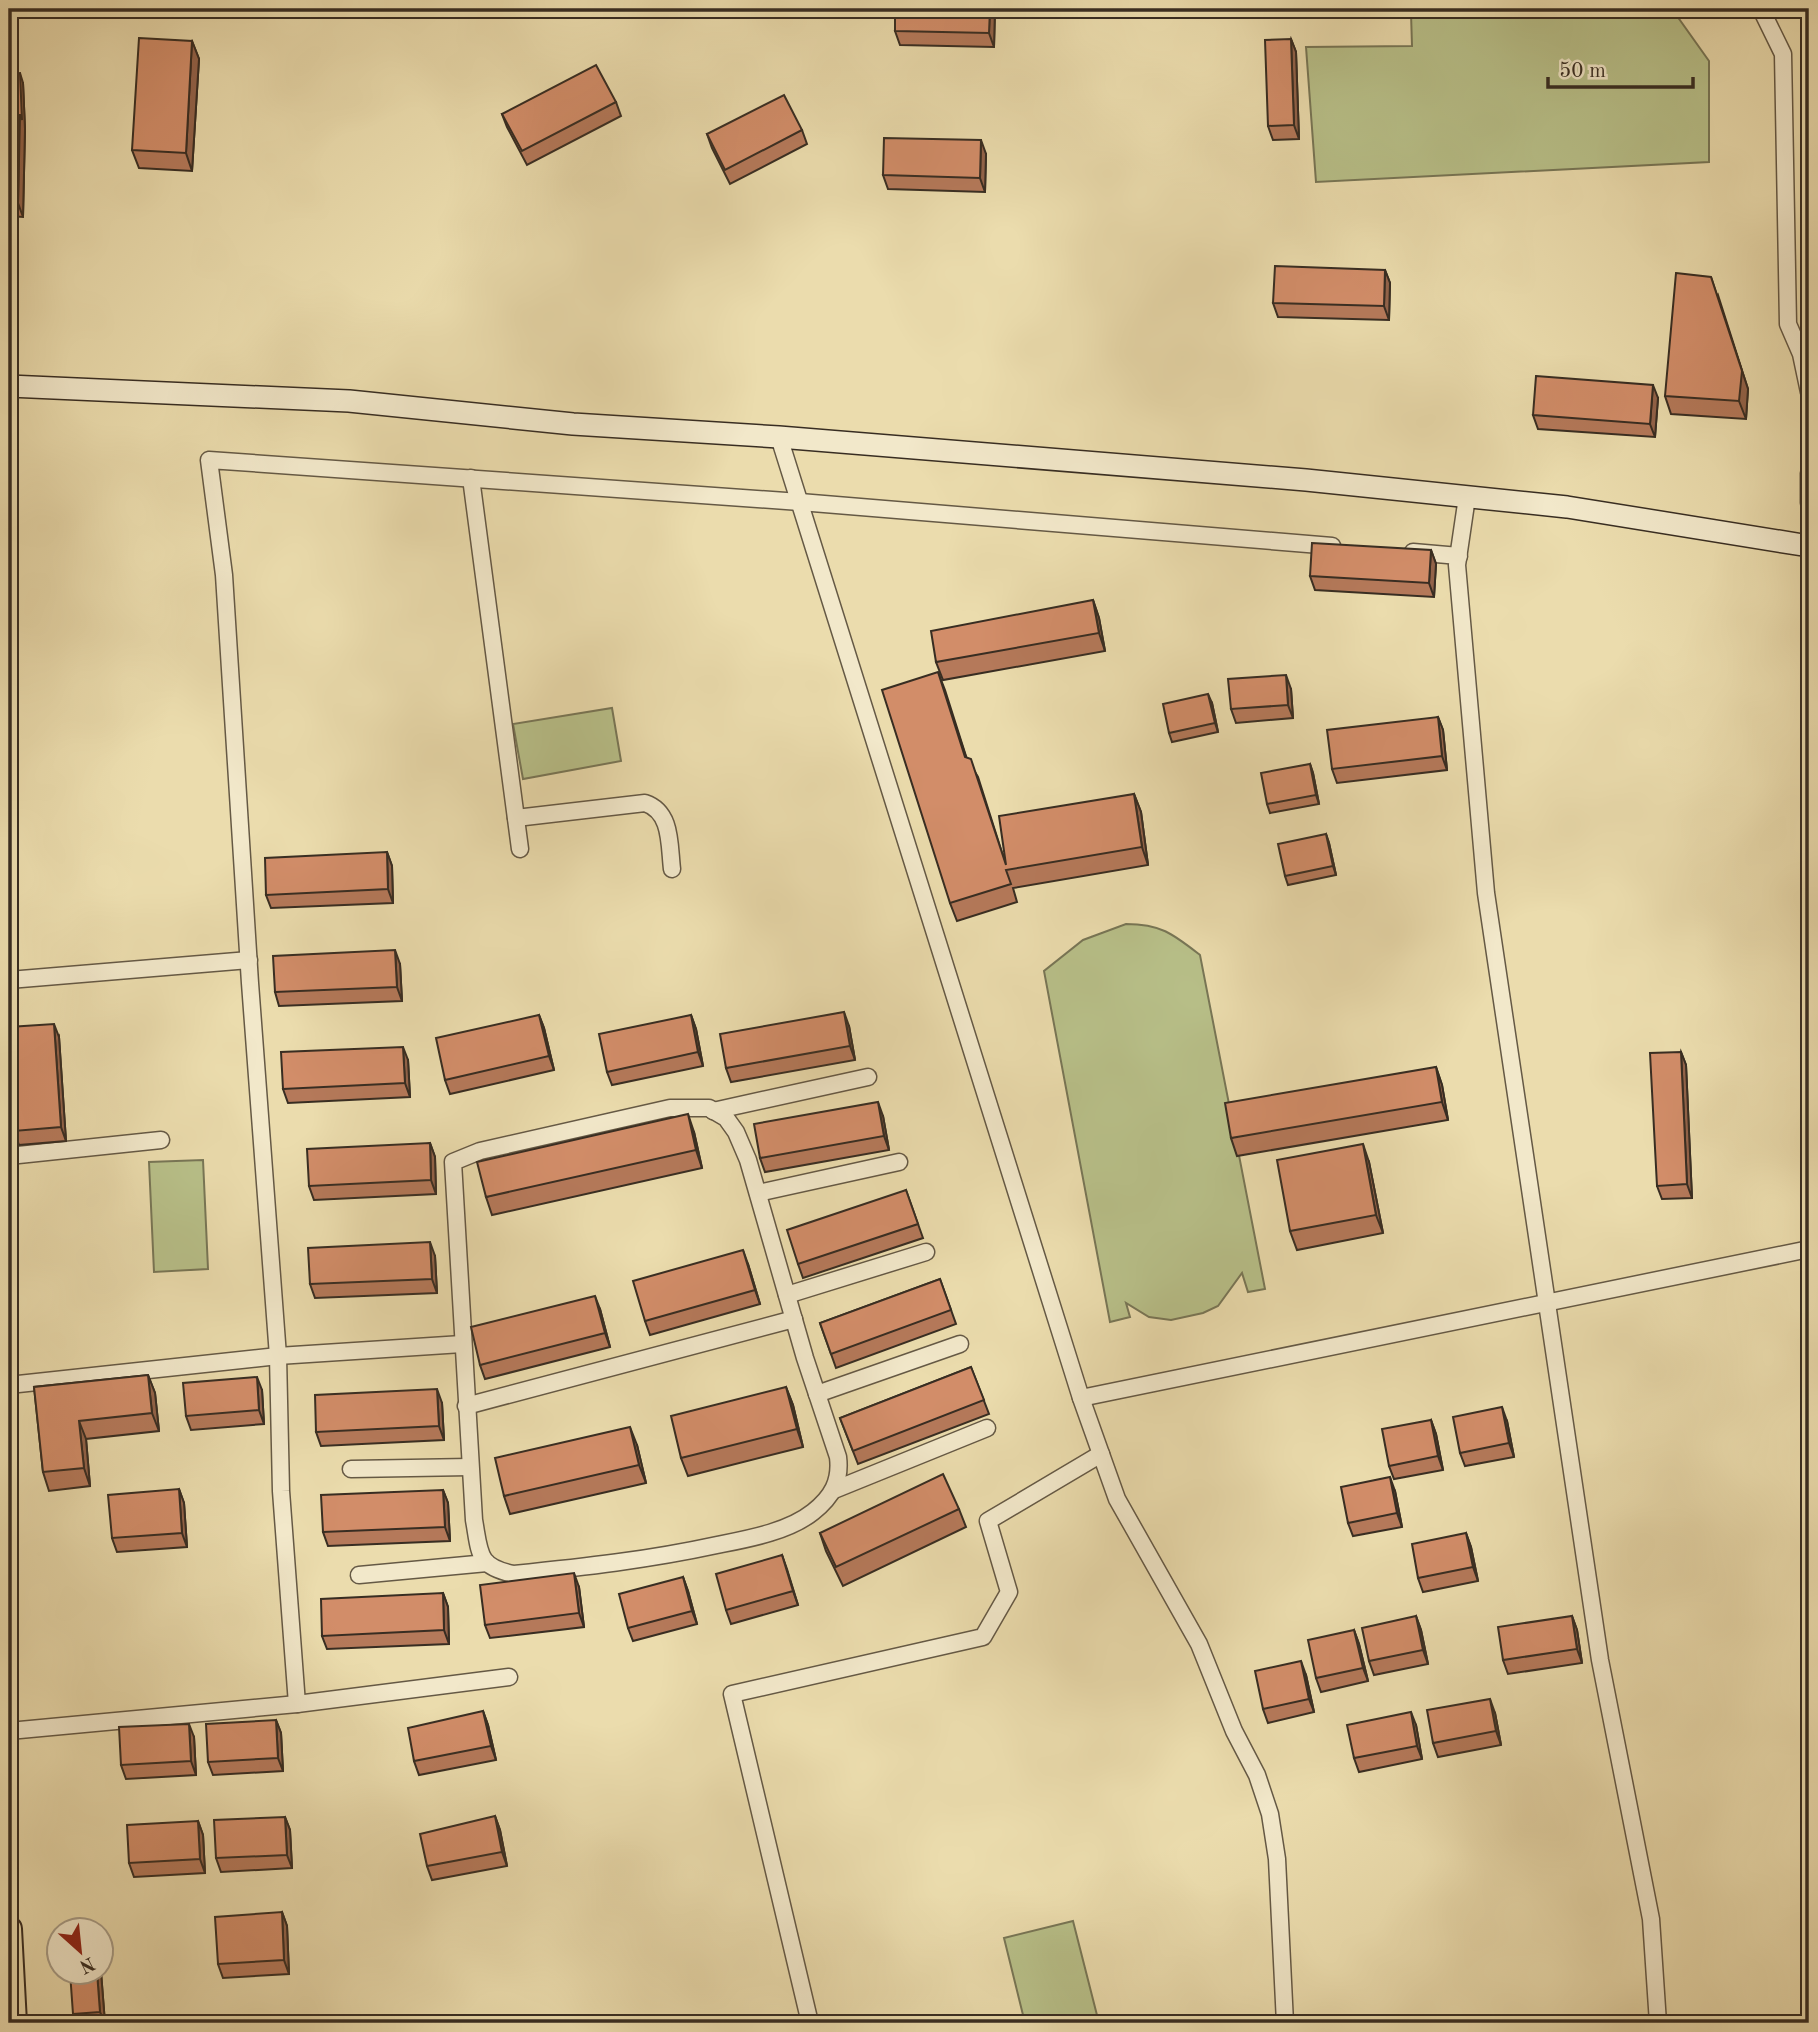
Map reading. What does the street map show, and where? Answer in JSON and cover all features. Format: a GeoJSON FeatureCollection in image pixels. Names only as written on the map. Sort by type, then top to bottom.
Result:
{"type":"FeatureCollection","features":[{"type":"Feature","properties":{"kind":"main road"},"geometry":{"type":"LineString","coordinates":[[9,1929],[14,2023]]}},
{"type":"Feature","properties":{"kind":"street"},"geometry":{"type":"LineString","coordinates":[[1761,9],[1783,54],[1788,324],[1801,354],[1809,392]]}},
{"type":"Feature","properties":{"kind":"street"},"geometry":{"type":"LineString","coordinates":[[9,386],[349,401],[573,424],[779,437],[1467,497],[1567,506],[1809,546]]}},
{"type":"Feature","properties":{"kind":"street"},"geometry":{"type":"LineString","coordinates":[[779,437],[1081,1398],[1117,1499],[1199,1644],[1234,1731],[1257,1775],[1270,1814],[1277,1859],[1285,2023]]}},
{"type":"Feature","properties":{"kind":"street"},"geometry":{"type":"LineString","coordinates":[[297,1704],[281,1491],[278,1356],[248,960],[224,575],[209,460],[800,502],[1349,547]]}},
{"type":"Feature","properties":{"kind":"street"},"geometry":{"type":"LineString","coordinates":[[1809,473],[1809,503]]}},
{"type":"Feature","properties":{"kind":"street"},"geometry":{"type":"LineString","coordinates":[[471,478],[520,849]]}},
{"type":"Feature","properties":{"kind":"street"},"geometry":{"type":"LineString","coordinates":[[1467,497],[1459,556],[1486,893],[1600,1660],[1651,1919],[1658,2023]]}},
{"type":"Feature","properties":{"kind":"street"},"geometry":{"type":"LineString","coordinates":[[1390,551],[1459,556]]}},
{"type":"Feature","properties":{"kind":"street"},"geometry":{"type":"LineString","coordinates":[[516,818],[645,803],[655,806],[663,814],[667,827],[672,869]]}},
{"type":"Feature","properties":{"kind":"street"},"geometry":{"type":"LineString","coordinates":[[9,980],[248,960]]}},
{"type":"Feature","properties":{"kind":"street"},"geometry":{"type":"LineString","coordinates":[[713,1111],[868,1077]]}},
{"type":"Feature","properties":{"kind":"street"},"geometry":{"type":"LineString","coordinates":[[694,1107],[713,1111],[726,1118],[736,1132],[758,1194],[838,1457],[840,1474],[834,1490],[812,1513],[789,1525],[751,1538],[646,1560],[514,1574],[493,1570],[481,1558],[474,1520],[461,1344],[461,1272],[451,1171],[453,1162],[480,1150],[670,1108],[694,1107]]}},
{"type":"Feature","properties":{"kind":"street"},"geometry":{"type":"LineString","coordinates":[[9,1156],[161,1140]]}},
{"type":"Feature","properties":{"kind":"street"},"geometry":{"type":"LineString","coordinates":[[758,1194],[899,1162]]}},
{"type":"Feature","properties":{"kind":"street"},"geometry":{"type":"LineString","coordinates":[[1081,1398],[1809,1249]]}},
{"type":"Feature","properties":{"kind":"street"},"geometry":{"type":"LineString","coordinates":[[787,1295],[926,1252]]}},
{"type":"Feature","properties":{"kind":"street"},"geometry":{"type":"LineString","coordinates":[[466,1406],[794,1319]]}},
{"type":"Feature","properties":{"kind":"street"},"geometry":{"type":"LineString","coordinates":[[817,1394],[960,1343]]}},
{"type":"Feature","properties":{"kind":"street"},"geometry":{"type":"LineString","coordinates":[[9,1385],[278,1356],[461,1344]]}},
{"type":"Feature","properties":{"kind":"street"},"geometry":{"type":"LineString","coordinates":[[834,1490],[987,1428]]}},
{"type":"Feature","properties":{"kind":"street"},"geometry":{"type":"LineString","coordinates":[[810,2023],[732,1694],[984,1637],[1009,1592],[988,1521],[1101,1454]]}},
{"type":"Feature","properties":{"kind":"street"},"geometry":{"type":"LineString","coordinates":[[351,1469],[470,1467]]}},
{"type":"Feature","properties":{"kind":"street"},"geometry":{"type":"LineString","coordinates":[[359,1575],[487,1563]]}},
{"type":"Feature","properties":{"kind":"street"},"geometry":{"type":"LineString","coordinates":[[9,1731],[297,1704],[509,1677]]}},
{"type":"Feature","properties":{"kind":"green space"},"geometry":{"type":"Polygon","coordinates":[[[1672,9],[1709,61],[1709,162],[1316,182],[1306,47],[1412,46],[1411,13],[1672,9]]]}},
{"type":"Feature","properties":{"kind":"green space"},"geometry":{"type":"Polygon","coordinates":[[[612,708],[621,761],[523,779],[513,724],[612,708]]]}},
{"type":"Feature","properties":{"kind":"green space"},"geometry":{"type":"Polygon","coordinates":[[[1126,924],[1158,928],[1200,955],[1265,1289],[1248,1292],[1242,1273],[1218,1306],[1203,1313],[1171,1320],[1149,1317],[1126,1303],[1130,1317],[1110,1322],[1044,971],[1083,940],[1126,924]]]}},
{"type":"Feature","properties":{"kind":"green space"},"geometry":{"type":"Polygon","coordinates":[[[203,1160],[208,1269],[154,1272],[149,1162],[203,1160]]]}},
{"type":"Feature","properties":{"kind":"green space"},"geometry":{"type":"Polygon","coordinates":[[[1073,1921],[1099,2023],[1025,2023],[1004,1938],[1073,1921]]]}},
{"type":"Feature","properties":{"kind":"building"},"geometry":{"type":"Polygon","coordinates":[[[895,9],[990,9],[989,33],[895,31],[895,9]]]}},
{"type":"Feature","properties":{"kind":"building"},"geometry":{"type":"Polygon","coordinates":[[[139,38],[192,41],[186,153],[132,150],[139,38]]]}},
{"type":"Feature","properties":{"kind":"building"},"geometry":{"type":"Polygon","coordinates":[[[1291,39],[1294,125],[1268,126],[1265,40],[1291,39]]]}},
{"type":"Feature","properties":{"kind":"building"},"geometry":{"type":"Polygon","coordinates":[[[596,65],[616,102],[522,151],[502,114],[596,65]]]}},
{"type":"Feature","properties":{"kind":"building"},"geometry":{"type":"Polygon","coordinates":[[[20,73],[22,120],[20,115],[9,115],[9,74],[20,73]]]}},
{"type":"Feature","properties":{"kind":"building"},"geometry":{"type":"Polygon","coordinates":[[[784,95],[802,130],[725,170],[707,134],[784,95]]]}},
{"type":"Feature","properties":{"kind":"building"},"geometry":{"type":"Polygon","coordinates":[[[9,115],[20,115],[18,203],[9,203],[9,115]]]}},
{"type":"Feature","properties":{"kind":"building"},"geometry":{"type":"Polygon","coordinates":[[[884,138],[981,140],[980,178],[883,175],[884,138]]]}},
{"type":"Feature","properties":{"kind":"building"},"geometry":{"type":"Polygon","coordinates":[[[1275,266],[1385,270],[1384,306],[1273,303],[1275,266]]]}},
{"type":"Feature","properties":{"kind":"building"},"geometry":{"type":"Polygon","coordinates":[[[1676,273],[1711,277],[1742,371],[1739,401],[1665,396],[1676,273]]]}},
{"type":"Feature","properties":{"kind":"building"},"geometry":{"type":"Polygon","coordinates":[[[1536,376],[1653,385],[1650,424],[1533,415],[1536,376]]]}},
{"type":"Feature","properties":{"kind":"building"},"geometry":{"type":"Polygon","coordinates":[[[1312,543],[1431,550],[1429,583],[1310,576],[1312,543]]]}},
{"type":"Feature","properties":{"kind":"building"},"geometry":{"type":"Polygon","coordinates":[[[1093,600],[1099,633],[936,662],[931,631],[1093,600]]]}},
{"type":"Feature","properties":{"kind":"building"},"geometry":{"type":"Polygon","coordinates":[[[938,672],[965,757],[971,759],[1006,865],[999,816],[1134,794],[1142,847],[1006,870],[1011,884],[950,903],[882,690],[938,672]]]}},
{"type":"Feature","properties":{"kind":"building"},"geometry":{"type":"Polygon","coordinates":[[[1286,675],[1288,705],[1231,709],[1228,679],[1286,675]]]}},
{"type":"Feature","properties":{"kind":"building"},"geometry":{"type":"Polygon","coordinates":[[[1208,694],[1215,723],[1169,733],[1163,704],[1208,694]]]}},
{"type":"Feature","properties":{"kind":"building"},"geometry":{"type":"Polygon","coordinates":[[[1438,717],[1442,756],[1332,769],[1327,730],[1438,717]]]}},
{"type":"Feature","properties":{"kind":"building"},"geometry":{"type":"Polygon","coordinates":[[[1310,764],[1316,795],[1267,804],[1261,773],[1310,764]]]}},
{"type":"Feature","properties":{"kind":"building"},"geometry":{"type":"Polygon","coordinates":[[[1326,834],[1333,866],[1285,876],[1278,844],[1326,834]]]}},
{"type":"Feature","properties":{"kind":"building"},"geometry":{"type":"Polygon","coordinates":[[[387,852],[388,889],[266,895],[265,858],[387,852]]]}},
{"type":"Feature","properties":{"kind":"building"},"geometry":{"type":"Polygon","coordinates":[[[395,950],[397,987],[275,992],[273,956],[395,950]]]}},
{"type":"Feature","properties":{"kind":"building"},"geometry":{"type":"Polygon","coordinates":[[[844,1012],[850,1046],[726,1068],[720,1034],[844,1012]]]}},
{"type":"Feature","properties":{"kind":"building"},"geometry":{"type":"Polygon","coordinates":[[[539,1015],[549,1056],[445,1080],[436,1038],[539,1015]]]}},
{"type":"Feature","properties":{"kind":"building"},"geometry":{"type":"Polygon","coordinates":[[[691,1015],[698,1052],[607,1072],[599,1034],[691,1015]]]}},
{"type":"Feature","properties":{"kind":"building"},"geometry":{"type":"Polygon","coordinates":[[[54,1024],[61,1127],[14,1131],[9,1027],[54,1024]]]}},
{"type":"Feature","properties":{"kind":"building"},"geometry":{"type":"Polygon","coordinates":[[[403,1047],[405,1083],[283,1089],[281,1052],[403,1047]]]}},
{"type":"Feature","properties":{"kind":"building"},"geometry":{"type":"Polygon","coordinates":[[[1681,1052],[1687,1184],[1657,1186],[1650,1053],[1681,1052]]]}},
{"type":"Feature","properties":{"kind":"building"},"geometry":{"type":"Polygon","coordinates":[[[1436,1067],[1442,1102],[1231,1138],[1225,1103],[1436,1067]]]}},
{"type":"Feature","properties":{"kind":"building"},"geometry":{"type":"Polygon","coordinates":[[[878,1102],[884,1136],[760,1158],[754,1124],[878,1102]]]}},
{"type":"Feature","properties":{"kind":"building"},"geometry":{"type":"Polygon","coordinates":[[[688,1114],[696,1150],[486,1197],[477,1162],[688,1114]]]}},
{"type":"Feature","properties":{"kind":"building"},"geometry":{"type":"Polygon","coordinates":[[[430,1143],[431,1180],[309,1186],[307,1149],[430,1143]]]}},
{"type":"Feature","properties":{"kind":"building"},"geometry":{"type":"Polygon","coordinates":[[[1363,1144],[1376,1215],[1290,1231],[1277,1160],[1363,1144]]]}},
{"type":"Feature","properties":{"kind":"building"},"geometry":{"type":"Polygon","coordinates":[[[906,1190],[918,1224],[798,1264],[787,1230],[906,1190]]]}},
{"type":"Feature","properties":{"kind":"building"},"geometry":{"type":"Polygon","coordinates":[[[430,1242],[432,1279],[310,1284],[308,1248],[430,1242]]]}},
{"type":"Feature","properties":{"kind":"building"},"geometry":{"type":"Polygon","coordinates":[[[743,1250],[755,1290],[645,1321],[633,1281],[743,1250]]]}},
{"type":"Feature","properties":{"kind":"building"},"geometry":{"type":"Polygon","coordinates":[[[940,1279],[951,1310],[831,1354],[820,1323],[940,1279]]]}},
{"type":"Feature","properties":{"kind":"building"},"geometry":{"type":"Polygon","coordinates":[[[595,1296],[605,1333],[480,1365],[471,1327],[595,1296]]]}},
{"type":"Feature","properties":{"kind":"building"},"geometry":{"type":"Polygon","coordinates":[[[971,1367],[984,1400],[853,1451],[840,1418],[971,1367]]]}},
{"type":"Feature","properties":{"kind":"building"},"geometry":{"type":"Polygon","coordinates":[[[148,1375],[152,1413],[79,1421],[84,1468],[43,1472],[34,1387],[148,1375]]]}},
{"type":"Feature","properties":{"kind":"building"},"geometry":{"type":"Polygon","coordinates":[[[257,1377],[259,1410],[186,1416],[183,1383],[257,1377]]]}},
{"type":"Feature","properties":{"kind":"building"},"geometry":{"type":"Polygon","coordinates":[[[786,1387],[797,1429],[681,1458],[671,1416],[786,1387]]]}},
{"type":"Feature","properties":{"kind":"building"},"geometry":{"type":"Polygon","coordinates":[[[437,1389],[439,1426],[316,1432],[315,1395],[437,1389]]]}},
{"type":"Feature","properties":{"kind":"building"},"geometry":{"type":"Polygon","coordinates":[[[1502,1407],[1509,1443],[1460,1453],[1453,1417],[1502,1407]]]}},
{"type":"Feature","properties":{"kind":"building"},"geometry":{"type":"Polygon","coordinates":[[[1431,1420],[1438,1456],[1389,1466],[1382,1429],[1431,1420]]]}},
{"type":"Feature","properties":{"kind":"building"},"geometry":{"type":"Polygon","coordinates":[[[630,1427],[639,1465],[504,1496],[495,1458],[630,1427]]]}},
{"type":"Feature","properties":{"kind":"building"},"geometry":{"type":"Polygon","coordinates":[[[943,1474],[959,1509],[836,1567],[820,1533],[943,1474]]]}},
{"type":"Feature","properties":{"kind":"building"},"geometry":{"type":"Polygon","coordinates":[[[1390,1477],[1397,1513],[1348,1523],[1341,1487],[1390,1477]]]}},
{"type":"Feature","properties":{"kind":"building"},"geometry":{"type":"Polygon","coordinates":[[[179,1489],[182,1533],[112,1538],[108,1495],[179,1489]]]}},
{"type":"Feature","properties":{"kind":"building"},"geometry":{"type":"Polygon","coordinates":[[[443,1490],[445,1527],[323,1532],[321,1495],[443,1490]]]}},
{"type":"Feature","properties":{"kind":"building"},"geometry":{"type":"Polygon","coordinates":[[[1466,1533],[1473,1567],[1418,1578],[1412,1544],[1466,1533]]]}},
{"type":"Feature","properties":{"kind":"building"},"geometry":{"type":"Polygon","coordinates":[[[782,1555],[793,1591],[726,1610],[716,1574],[782,1555]]]}},
{"type":"Feature","properties":{"kind":"building"},"geometry":{"type":"Polygon","coordinates":[[[574,1573],[579,1613],[485,1625],[480,1585],[574,1573]]]}},
{"type":"Feature","properties":{"kind":"building"},"geometry":{"type":"Polygon","coordinates":[[[683,1577],[692,1611],[628,1628],[619,1594],[683,1577]]]}},
{"type":"Feature","properties":{"kind":"building"},"geometry":{"type":"Polygon","coordinates":[[[443,1593],[444,1630],[322,1636],[321,1599],[443,1593]]]}},
{"type":"Feature","properties":{"kind":"building"},"geometry":{"type":"Polygon","coordinates":[[[1416,1616],[1423,1650],[1369,1661],[1362,1628],[1416,1616]]]}},
{"type":"Feature","properties":{"kind":"building"},"geometry":{"type":"Polygon","coordinates":[[[1572,1616],[1577,1649],[1503,1660],[1498,1627],[1572,1616]]]}},
{"type":"Feature","properties":{"kind":"building"},"geometry":{"type":"Polygon","coordinates":[[[1354,1630],[1363,1668],[1316,1678],[1308,1640],[1354,1630]]]}},
{"type":"Feature","properties":{"kind":"building"},"geometry":{"type":"Polygon","coordinates":[[[1301,1661],[1309,1699],[1263,1709],[1255,1671],[1301,1661]]]}},
{"type":"Feature","properties":{"kind":"building"},"geometry":{"type":"Polygon","coordinates":[[[1490,1699],[1496,1731],[1433,1743],[1427,1710],[1490,1699]]]}},
{"type":"Feature","properties":{"kind":"building"},"geometry":{"type":"Polygon","coordinates":[[[483,1711],[491,1746],[414,1761],[408,1728],[483,1711]]]}},
{"type":"Feature","properties":{"kind":"building"},"geometry":{"type":"Polygon","coordinates":[[[1411,1712],[1417,1746],[1354,1758],[1347,1725],[1411,1712]]]}},
{"type":"Feature","properties":{"kind":"building"},"geometry":{"type":"Polygon","coordinates":[[[276,1720],[278,1758],[208,1762],[206,1724],[276,1720]]]}},
{"type":"Feature","properties":{"kind":"building"},"geometry":{"type":"Polygon","coordinates":[[[189,1724],[191,1761],[121,1765],[119,1727],[189,1724]]]}},
{"type":"Feature","properties":{"kind":"building"},"geometry":{"type":"Polygon","coordinates":[[[495,1816],[502,1852],[427,1866],[420,1834],[495,1816]]]}},
{"type":"Feature","properties":{"kind":"building"},"geometry":{"type":"Polygon","coordinates":[[[285,1817],[287,1855],[216,1858],[214,1820],[285,1817]]]}},
{"type":"Feature","properties":{"kind":"building"},"geometry":{"type":"Polygon","coordinates":[[[198,1821],[200,1859],[129,1863],[127,1825],[198,1821]]]}},
{"type":"Feature","properties":{"kind":"building"},"geometry":{"type":"Polygon","coordinates":[[[282,1912],[284,1960],[218,1964],[215,1917],[282,1912]]]}},
{"type":"Feature","properties":{"kind":"building"},"geometry":{"type":"Polygon","coordinates":[[[71,1986],[98,1986],[100,2012],[73,2014],[71,1986]]]}}]}
